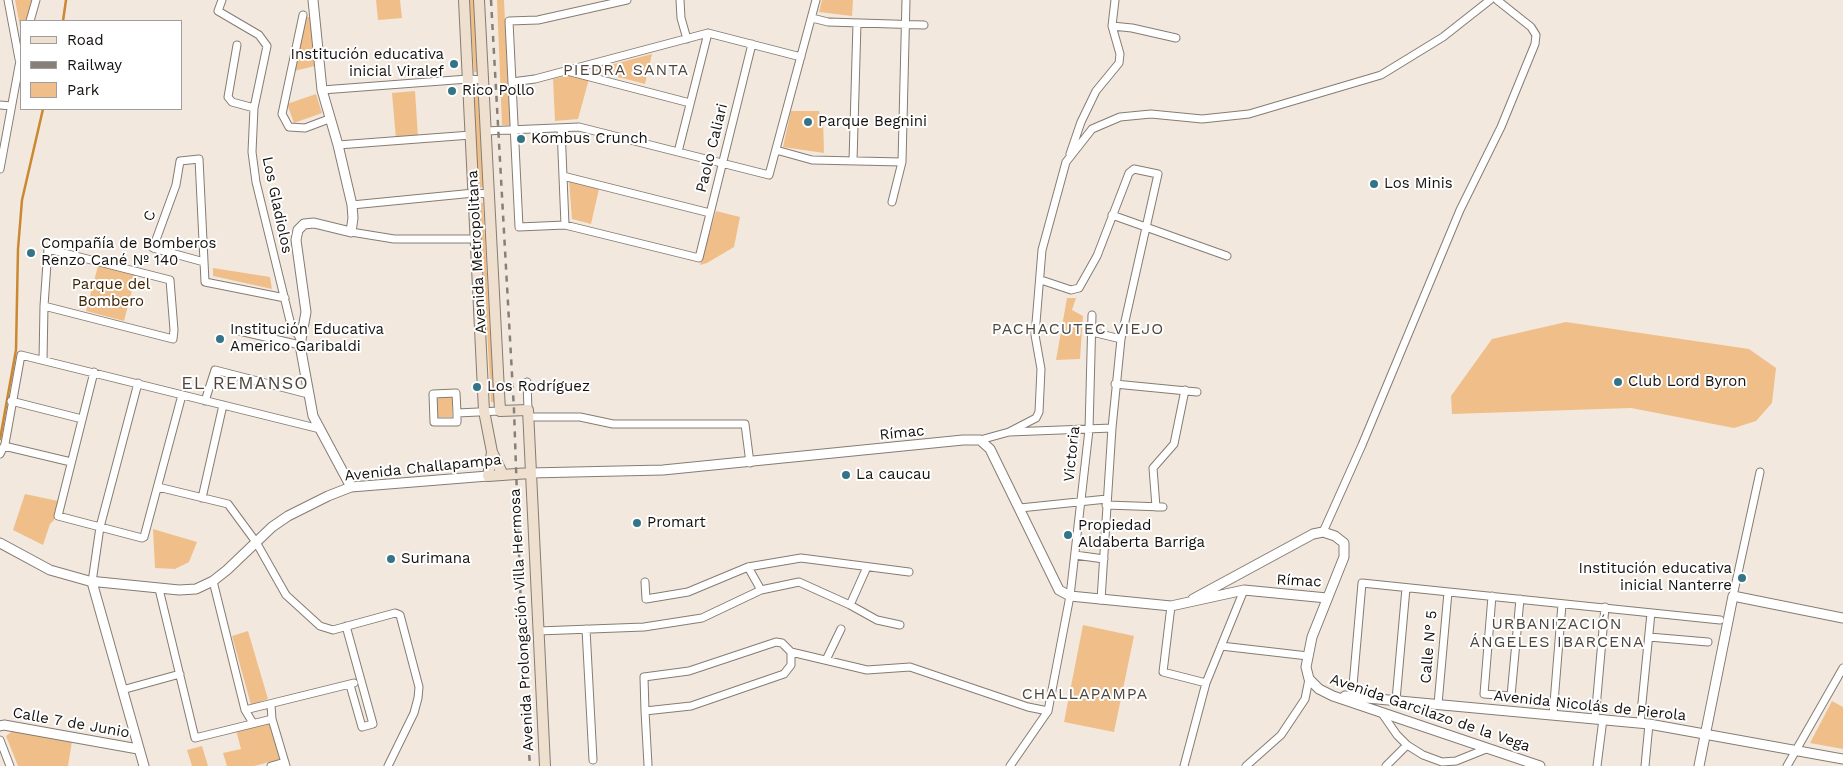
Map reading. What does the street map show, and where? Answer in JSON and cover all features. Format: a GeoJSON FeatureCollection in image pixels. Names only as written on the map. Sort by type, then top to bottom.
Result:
{"type":"FeatureCollection","features":[{"type":"Feature","properties":{"kind":"main road","name":"Avenida Metropolitana"},"geometry":{"type":"LineString","coordinates":[[464,0],[484,411],[492,452],[503,475]]}},
{"type":"Feature","properties":{"kind":"main road","name":"Avenida Metropolitana"},"geometry":{"type":"LineString","coordinates":[[479,0],[500,411]]}},
{"type":"Feature","properties":{"kind":"main road"},"geometry":{"type":"LineString","coordinates":[[500,411],[528,414],[530,473]]}},
{"type":"Feature","properties":{"kind":"main road","name":"Avenida Metropolitana"},"geometry":{"type":"LineString","coordinates":[[488,476],[492,452]]}},
{"type":"Feature","properties":{"kind":"main road","name":"Avenida Challapampa"},"geometry":{"type":"LineString","coordinates":[[488,476],[530,473]]}},
{"type":"Feature","properties":{"kind":"main road","name":"Avenida Prolongación Villa Hermosa"},"geometry":{"type":"LineString","coordinates":[[530,473],[545,766]]}},
{"type":"Feature","properties":{"kind":"street"},"geometry":{"type":"LineString","coordinates":[[0,170],[3,133],[11,106],[20,58],[8,0]]}},
{"type":"Feature","properties":{"kind":"street"},"geometry":{"type":"LineString","coordinates":[[30,20],[36,0]]}},
{"type":"Feature","properties":{"kind":"street","name":"Los Gladiolos"},"geometry":{"type":"LineString","coordinates":[[222,0],[218,11],[259,36],[267,46],[254,108],[252,152],[256,182],[291,325],[300,342]]}},
{"type":"Feature","properties":{"kind":"street"},"geometry":{"type":"LineString","coordinates":[[313,0],[322,90],[338,145],[352,205],[351,232]]}},
{"type":"Feature","properties":{"kind":"street"},"geometry":{"type":"LineString","coordinates":[[582,0],[584,10]]}},
{"type":"Feature","properties":{"kind":"street"},"geometry":{"type":"LineString","coordinates":[[561,128],[564,225],[518,227],[509,21],[538,20],[627,0]]}},
{"type":"Feature","properties":{"kind":"street"},"geometry":{"type":"LineString","coordinates":[[680,0],[681,18],[687,39]]}},
{"type":"Feature","properties":{"kind":"street"},"geometry":{"type":"LineString","coordinates":[[486,131],[579,127],[770,175],[816,0]]}},
{"type":"Feature","properties":{"kind":"street"},"geometry":{"type":"LineString","coordinates":[[892,202],[902,162],[906,0]]}},
{"type":"Feature","properties":{"kind":"street"},"geometry":{"type":"LineString","coordinates":[[1070,596],[1059,590],[990,450],[980,440],[1009,432],[1036,418],[1039,412],[1042,370],[1035,335],[1042,250],[1068,159],[1081,122],[1096,91],[1119,63],[1120,54],[1112,26],[1115,0]]}},
{"type":"Feature","properties":{"kind":"street"},"geometry":{"type":"LineString","coordinates":[[1068,159],[1092,130],[1120,117],[1151,114],[1202,119],[1250,114],[1381,75],[1443,37],[1490,0]]}},
{"type":"Feature","properties":{"kind":"street"},"geometry":{"type":"LineString","coordinates":[[1323,532],[1460,210],[1501,127],[1535,44],[1536,35],[1532,27],[1497,0]]}},
{"type":"Feature","properties":{"kind":"street"},"geometry":{"type":"LineString","coordinates":[[302,15],[282,114],[289,127],[305,128],[329,119]]}},
{"type":"Feature","properties":{"kind":"street"},"geometry":{"type":"LineString","coordinates":[[812,18],[828,22],[924,25]]}},
{"type":"Feature","properties":{"kind":"street"},"geometry":{"type":"LineString","coordinates":[[853,161],[857,23]]}},
{"type":"Feature","properties":{"kind":"street"},"geometry":{"type":"LineString","coordinates":[[1112,26],[1135,28],[1176,38]]}},
{"type":"Feature","properties":{"kind":"street"},"geometry":{"type":"LineString","coordinates":[[512,82],[567,70],[708,33],[801,57]]}},
{"type":"Feature","properties":{"kind":"street"},"geometry":{"type":"LineString","coordinates":[[678,152],[708,33]]}},
{"type":"Feature","properties":{"kind":"street","name":"Paolo Caliari"},"geometry":{"type":"LineString","coordinates":[[564,225],[699,258],[752,44]]}},
{"type":"Feature","properties":{"kind":"street"},"geometry":{"type":"LineString","coordinates":[[238,45],[228,97],[232,102],[254,108]]}},
{"type":"Feature","properties":{"kind":"street"},"geometry":{"type":"LineString","coordinates":[[567,70],[690,103]]}},
{"type":"Feature","properties":{"kind":"street"},"geometry":{"type":"LineString","coordinates":[[322,90],[468,79],[483,80]]}},
{"type":"Feature","properties":{"kind":"street"},"geometry":{"type":"LineString","coordinates":[[0,105],[11,106]]}},
{"type":"Feature","properties":{"kind":"street"},"geometry":{"type":"LineString","coordinates":[[338,145],[471,135]]}},
{"type":"Feature","properties":{"kind":"street"},"geometry":{"type":"LineString","coordinates":[[776,150],[812,160],[902,162]]}},
{"type":"Feature","properties":{"kind":"street","name":"C"},"geometry":{"type":"LineString","coordinates":[[199,159],[204,262],[153,248],[176,185],[180,161],[199,159]]}},
{"type":"Feature","properties":{"kind":"street"},"geometry":{"type":"LineString","coordinates":[[1041,280],[1071,290],[1078,288],[1097,256],[1129,173],[1134,169],[1158,174],[1121,339],[1115,384],[1101,600]]}},
{"type":"Feature","properties":{"kind":"street"},"geometry":{"type":"LineString","coordinates":[[563,176],[710,212]]}},
{"type":"Feature","properties":{"kind":"street"},"geometry":{"type":"LineString","coordinates":[[352,205],[474,193],[489,194]]}},
{"type":"Feature","properties":{"kind":"street"},"geometry":{"type":"LineString","coordinates":[[1112,215],[1227,256]]}},
{"type":"Feature","properties":{"kind":"street"},"geometry":{"type":"LineString","coordinates":[[352,487],[313,416],[308,394],[300,342],[306,312],[296,240],[298,230],[304,224],[314,223],[351,232],[394,239],[476,239]]}},
{"type":"Feature","properties":{"kind":"street"},"geometry":{"type":"LineString","coordinates":[[43,360],[44,306],[49,249],[170,280],[174,338],[44,306]]}},
{"type":"Feature","properties":{"kind":"street"},"geometry":{"type":"LineString","coordinates":[[204,262],[205,282],[285,298]]}},
{"type":"Feature","properties":{"kind":"street","name":"Victoria"},"geometry":{"type":"LineString","coordinates":[[1048,711],[1070,596],[1089,430],[1092,315]]}},
{"type":"Feature","properties":{"kind":"street"},"geometry":{"type":"LineString","coordinates":[[236,330],[300,342]]}},
{"type":"Feature","properties":{"kind":"street"},"geometry":{"type":"LineString","coordinates":[[1092,332],[1121,339]]}},
{"type":"Feature","properties":{"kind":"street"},"geometry":{"type":"LineString","coordinates":[[0,454],[4,446],[20,356],[94,372],[320,429]]}},
{"type":"Feature","properties":{"kind":"street"},"geometry":{"type":"LineString","coordinates":[[205,401],[215,370],[308,394]]}},
{"type":"Feature","properties":{"kind":"street"},"geometry":{"type":"LineString","coordinates":[[94,372],[58,516],[100,527],[144,538],[182,395]]}},
{"type":"Feature","properties":{"kind":"street"},"geometry":{"type":"LineString","coordinates":[[527,382],[528,414],[580,417],[613,424],[745,424],[750,462]]}},
{"type":"Feature","properties":{"kind":"street"},"geometry":{"type":"LineString","coordinates":[[138,383],[100,527],[92,582],[144,766]]}},
{"type":"Feature","properties":{"kind":"street"},"geometry":{"type":"LineString","coordinates":[[1115,384],[1197,392]]}},
{"type":"Feature","properties":{"kind":"street"},"geometry":{"type":"LineString","coordinates":[[1020,508],[1081,501],[1160,507],[1153,468],[1174,444],[1185,390]]}},
{"type":"Feature","properties":{"kind":"street"},"geometry":{"type":"LineString","coordinates":[[456,393],[457,413],[457,422],[434,422],[433,394],[456,393]]}},
{"type":"Feature","properties":{"kind":"street"},"geometry":{"type":"LineString","coordinates":[[11,401],[82,419]]}},
{"type":"Feature","properties":{"kind":"street"},"geometry":{"type":"LineString","coordinates":[[202,498],[223,406]]}},
{"type":"Feature","properties":{"kind":"street"},"geometry":{"type":"LineString","coordinates":[[457,413],[500,411]]}},
{"type":"Feature","properties":{"kind":"street"},"geometry":{"type":"LineString","coordinates":[[1009,432],[1112,428]]}},
{"type":"Feature","properties":{"kind":"street","name":"Rímac"},"geometry":{"type":"LineString","coordinates":[[530,473],[663,470],[963,440],[980,440]]}},
{"type":"Feature","properties":{"kind":"street"},"geometry":{"type":"LineString","coordinates":[[4,446],[71,462]]}},
{"type":"Feature","properties":{"kind":"street"},"geometry":{"type":"LineString","coordinates":[[1699,766],[1760,472]]}},
{"type":"Feature","properties":{"kind":"street","name":"Avenida Challapampa"},"geometry":{"type":"LineString","coordinates":[[0,543],[50,570],[92,582],[196,589],[213,581],[288,516],[328,496],[352,487],[488,476]]}},
{"type":"Feature","properties":{"kind":"street"},"geometry":{"type":"LineString","coordinates":[[158,487],[228,504],[256,542],[286,595],[320,626],[333,630],[395,612],[400,615],[419,687],[414,713],[388,766]]}},
{"type":"Feature","properties":{"kind":"street","name":"Rímac"},"geometry":{"type":"LineString","coordinates":[[1070,596],[1171,606],[1184,604],[1244,590],[1327,598],[1344,557],[1344,543],[1335,536],[1323,532],[1313,534],[1184,604]]}},
{"type":"Feature","properties":{"kind":"street"},"geometry":{"type":"LineString","coordinates":[[1075,555],[1104,559]]}},
{"type":"Feature","properties":{"kind":"street"},"geometry":{"type":"LineString","coordinates":[[645,582],[646,599],[688,592],[748,567],[801,558],[909,572]]}},
{"type":"Feature","properties":{"kind":"street"},"geometry":{"type":"LineString","coordinates":[[748,567],[760,590]]}},
{"type":"Feature","properties":{"kind":"street"},"geometry":{"type":"LineString","coordinates":[[850,605],[867,567]]}},
{"type":"Feature","properties":{"kind":"street"},"geometry":{"type":"LineString","coordinates":[[213,581],[245,710],[253,723]]}},
{"type":"Feature","properties":{"kind":"street"},"geometry":{"type":"LineString","coordinates":[[538,631],[644,627],[702,618],[760,590],[799,582],[850,605],[877,620],[900,625]]}},
{"type":"Feature","properties":{"kind":"street"},"geometry":{"type":"LineString","coordinates":[[1352,697],[1362,583],[1720,620]]}},
{"type":"Feature","properties":{"kind":"street"},"geometry":{"type":"LineString","coordinates":[[159,588],[195,738],[272,718]]}},
{"type":"Feature","properties":{"kind":"street"},"geometry":{"type":"LineString","coordinates":[[1396,700],[1406,588]]}},
{"type":"Feature","properties":{"kind":"street"},"geometry":{"type":"LineString","coordinates":[[1184,766],[1206,683],[1244,590]]}},
{"type":"Feature","properties":{"kind":"street","name":"Calle N° 5"},"geometry":{"type":"LineString","coordinates":[[1438,704],[1448,592]]}},
{"type":"Feature","properties":{"kind":"street"},"geometry":{"type":"LineString","coordinates":[[1492,596],[1484,694],[1511,696],[1520,599]]}},
{"type":"Feature","properties":{"kind":"street"},"geometry":{"type":"LineString","coordinates":[[1733,596],[1843,618]]}},
{"type":"Feature","properties":{"kind":"street","name":"Avenida Garcilazo de la Vega"},"geometry":{"type":"LineString","coordinates":[[1327,598],[1308,656],[1309,679],[1319,689],[1332,696],[1540,766]]}},
{"type":"Feature","properties":{"kind":"street"},"geometry":{"type":"LineString","coordinates":[[1553,715],[1562,604]]}},
{"type":"Feature","properties":{"kind":"street"},"geometry":{"type":"LineString","coordinates":[[1171,606],[1163,672],[1206,683]]}},
{"type":"Feature","properties":{"kind":"street"},"geometry":{"type":"LineString","coordinates":[[1597,766],[1606,607]]}},
{"type":"Feature","properties":{"kind":"street"},"geometry":{"type":"LineString","coordinates":[[1645,766],[1645,723],[1651,612]]}},
{"type":"Feature","properties":{"kind":"street"},"geometry":{"type":"LineString","coordinates":[[346,626],[373,724],[362,727],[350,684]]}},
{"type":"Feature","properties":{"kind":"street"},"geometry":{"type":"LineString","coordinates":[[826,660],[840,628]]}},
{"type":"Feature","properties":{"kind":"street"},"geometry":{"type":"LineString","coordinates":[[586,629],[593,760]]}},
{"type":"Feature","properties":{"kind":"street"},"geometry":{"type":"LineString","coordinates":[[1649,637],[1708,642]]}},
{"type":"Feature","properties":{"kind":"street"},"geometry":{"type":"LineString","coordinates":[[648,765],[644,677],[689,671],[776,642],[782,643],[791,652],[867,670],[910,667],[1028,707],[1048,711],[1010,766]]}},
{"type":"Feature","properties":{"kind":"street"},"geometry":{"type":"LineString","coordinates":[[1221,646],[1308,656]]}},
{"type":"Feature","properties":{"kind":"street"},"geometry":{"type":"LineString","coordinates":[[645,711],[691,706],[784,674],[792,666],[791,652]]}},
{"type":"Feature","properties":{"kind":"street"},"geometry":{"type":"LineString","coordinates":[[1787,766],[1843,668]]}},
{"type":"Feature","properties":{"kind":"street"},"geometry":{"type":"LineString","coordinates":[[122,690],[180,674]]}},
{"type":"Feature","properties":{"kind":"street"},"geometry":{"type":"LineString","coordinates":[[1246,766],[1281,735],[1305,699],[1309,679]]}},
{"type":"Feature","properties":{"kind":"street"},"geometry":{"type":"LineString","coordinates":[[245,710],[362,682]]}},
{"type":"Feature","properties":{"kind":"street","name":"Avenida Nicolás de Pierola"},"geometry":{"type":"LineString","coordinates":[[1332,696],[1396,700],[1645,723],[1706,732],[1843,759]]}},
{"type":"Feature","properties":{"kind":"street"},"geometry":{"type":"LineString","coordinates":[[271,705],[272,718],[286,764],[271,766]]}},
{"type":"Feature","properties":{"kind":"street"},"geometry":{"type":"LineString","coordinates":[[1381,712],[1397,736],[1407,745],[1442,764],[1463,759],[1486,749]]}},
{"type":"Feature","properties":{"kind":"street","name":"Calle 7 de Junio"},"geometry":{"type":"LineString","coordinates":[[0,726],[4,725],[138,749]]}},
{"type":"Feature","properties":{"kind":"street"},"geometry":{"type":"LineString","coordinates":[[0,740],[10,766]]}},
{"type":"Feature","properties":{"kind":"street"},"geometry":{"type":"LineString","coordinates":[[1386,766],[1407,745]]}},
{"type":"Feature","properties":{"kind":"green space"},"geometry":{"type":"Polygon","coordinates":[[[15,0],[35,0],[28,20],[20,20],[20,27],[15,0]]]}},
{"type":"Feature","properties":{"kind":"green space"},"geometry":{"type":"Polygon","coordinates":[[[376,0],[400,0],[402,18],[378,20],[376,0]]]}},
{"type":"Feature","properties":{"kind":"green space"},"geometry":{"type":"Polygon","coordinates":[[[469,0],[474,0],[479,73],[474,72],[469,0]]]}},
{"type":"Feature","properties":{"kind":"green space"},"geometry":{"type":"Polygon","coordinates":[[[497,0],[504,0],[510,125],[502,125],[497,0]]]}},
{"type":"Feature","properties":{"kind":"green space"},"geometry":{"type":"Polygon","coordinates":[[[822,0],[853,0],[852,16],[819,12],[822,0]]]}},
{"type":"Feature","properties":{"kind":"green space"},"geometry":{"type":"Polygon","coordinates":[[[303,17],[311,17],[315,66],[294,71],[303,17]]]}},
{"type":"Feature","properties":{"kind":"green space"},"geometry":{"type":"Polygon","coordinates":[[[652,54],[645,84],[591,70],[652,54]]]}},
{"type":"Feature","properties":{"kind":"green space"},"geometry":{"type":"Polygon","coordinates":[[[571,75],[589,79],[578,119],[555,121],[553,79],[571,75]]]}},
{"type":"Feature","properties":{"kind":"green space"},"geometry":{"type":"Polygon","coordinates":[[[473,87],[478,87],[483,187],[478,188],[473,87]]]}},
{"type":"Feature","properties":{"kind":"green space"},"geometry":{"type":"Polygon","coordinates":[[[415,91],[418,137],[396,139],[392,93],[415,91]]]}},
{"type":"Feature","properties":{"kind":"green space"},"geometry":{"type":"Polygon","coordinates":[[[316,94],[322,113],[294,123],[287,104],[316,94]]]}},
{"type":"Feature","properties":{"kind":"green space"},"geometry":{"type":"Polygon","coordinates":[[[791,111],[819,111],[820,116],[823,116],[824,153],[783,147],[791,111]]]}},
{"type":"Feature","properties":{"kind":"green space"},"geometry":{"type":"Polygon","coordinates":[[[569,181],[599,189],[591,224],[572,219],[569,181]]]}},
{"type":"Feature","properties":{"kind":"green space"},"geometry":{"type":"Polygon","coordinates":[[[480,203],[483,203],[494,402],[491,402],[480,203]]]}},
{"type":"Feature","properties":{"kind":"green space"},"geometry":{"type":"Polygon","coordinates":[[[716,211],[740,217],[734,247],[707,263],[700,265],[716,211]]]}},
{"type":"Feature","properties":{"kind":"green space","name":"Parque del Bombero"},"geometry":{"type":"Polygon","coordinates":[[[98,266],[136,275],[124,321],[86,311],[98,266]]]}},
{"type":"Feature","properties":{"kind":"green space"},"geometry":{"type":"Polygon","coordinates":[[[213,268],[270,277],[272,289],[213,276],[213,268]]]}},
{"type":"Feature","properties":{"kind":"green space"},"geometry":{"type":"Polygon","coordinates":[[[1067,298],[1076,298],[1072,310],[1083,316],[1080,359],[1056,360],[1067,298]]]}},
{"type":"Feature","properties":{"kind":"green space","name":"Club Lord Byron"},"geometry":{"type":"Polygon","coordinates":[[[1566,322],[1749,349],[1776,368],[1772,403],[1756,421],[1734,428],[1631,408],[1452,414],[1451,396],[1492,339],[1566,322]]]}},
{"type":"Feature","properties":{"kind":"green space"},"geometry":{"type":"Polygon","coordinates":[[[452,396],[452,417],[437,417],[437,397],[452,396]]]}},
{"type":"Feature","properties":{"kind":"green space"},"geometry":{"type":"Polygon","coordinates":[[[25,494],[58,501],[54,520],[50,524],[43,545],[13,530],[25,494]]]}},
{"type":"Feature","properties":{"kind":"green space"},"geometry":{"type":"Polygon","coordinates":[[[153,529],[197,542],[189,562],[175,569],[155,568],[153,529]]]}},
{"type":"Feature","properties":{"kind":"green space"},"geometry":{"type":"Polygon","coordinates":[[[1083,625],[1134,636],[1114,732],[1064,722],[1083,625]]]}},
{"type":"Feature","properties":{"kind":"green space"},"geometry":{"type":"Polygon","coordinates":[[[248,631],[268,699],[251,705],[232,636],[248,631]]]}},
{"type":"Feature","properties":{"kind":"green space"},"geometry":{"type":"Polygon","coordinates":[[[1832,701],[1843,707],[1843,749],[1810,743],[1832,701]]]}},
{"type":"Feature","properties":{"kind":"green space"},"geometry":{"type":"Polygon","coordinates":[[[269,722],[281,759],[254,766],[227,766],[223,753],[241,749],[236,730],[269,722]]]}},
{"type":"Feature","properties":{"kind":"green space"},"geometry":{"type":"Polygon","coordinates":[[[14,730],[72,741],[68,766],[18,766],[6,736],[14,730]]]}},
{"type":"Feature","properties":{"kind":"green space"},"geometry":{"type":"Polygon","coordinates":[[[202,746],[208,766],[192,766],[187,750],[202,746]]]}},
{"type":"Feature","properties":{"kind":"waterway"},"geometry":{"type":"LineString","coordinates":[[63,20],[66,0]]}},
{"type":"Feature","properties":{"kind":"waterway"},"geometry":{"type":"LineString","coordinates":[[0,439],[16,350],[18,249],[22,200],[43,110]]}},
{"type":"Feature","properties":{"kind":"railway"},"geometry":{"type":"LineString","coordinates":[[491,0],[514,410],[523,668],[530,766]]}},
{"type":"Feature","properties":{"kind":"place","name":"Institución educativa inicial Viralef"},"geometry":{"type":"Point","coordinates":[454,64]}},
{"type":"Feature","properties":{"kind":"place","name":"Rico Pollo"},"geometry":{"type":"Point","coordinates":[452,91]}},
{"type":"Feature","properties":{"kind":"place","name":"Parque Begnini"},"geometry":{"type":"Point","coordinates":[808,122]}},
{"type":"Feature","properties":{"kind":"place","name":"Kombus Crunch"},"geometry":{"type":"Point","coordinates":[521,139]}},
{"type":"Feature","properties":{"kind":"place","name":"Los Minis"},"geometry":{"type":"Point","coordinates":[1374,184]}},
{"type":"Feature","properties":{"kind":"place","name":"Compañía de Bomberos Renzo Cané Nº 140"},"geometry":{"type":"Point","coordinates":[31,253]}},
{"type":"Feature","properties":{"kind":"place","name":"Institución Educativa Americo Garibaldi"},"geometry":{"type":"Point","coordinates":[220,339]}},
{"type":"Feature","properties":{"kind":"place","name":"Club Lord Byron"},"geometry":{"type":"Point","coordinates":[1618,382]}},
{"type":"Feature","properties":{"kind":"place","name":"Los Rodríguez"},"geometry":{"type":"Point","coordinates":[477,387]}},
{"type":"Feature","properties":{"kind":"place","name":"La caucau"},"geometry":{"type":"Point","coordinates":[846,475]}},
{"type":"Feature","properties":{"kind":"place","name":"Promart"},"geometry":{"type":"Point","coordinates":[637,523]}},
{"type":"Feature","properties":{"kind":"place","name":"Propiedad Aldaberta Barriga"},"geometry":{"type":"Point","coordinates":[1068,535]}},
{"type":"Feature","properties":{"kind":"place","name":"Surimana"},"geometry":{"type":"Point","coordinates":[391,559]}},
{"type":"Feature","properties":{"kind":"place","name":"Institución educativa inicial Nanterre"},"geometry":{"type":"Point","coordinates":[1742,578]}},
{"type":"Feature","properties":{"kind":"district","name":"PIEDRA SANTA"},"geometry":{"type":"Point","coordinates":[626,70]}},
{"type":"Feature","properties":{"kind":"district","name":"PACHACUTEC VIEJO"},"geometry":{"type":"Point","coordinates":[1078,329]}},
{"type":"Feature","properties":{"kind":"district","name":"EL REMANSO"},"geometry":{"type":"Point","coordinates":[245,384]}},
{"type":"Feature","properties":{"kind":"district","name":"URBANIZACIÓN ÁNGELES IBARCENA"},"geometry":{"type":"Point","coordinates":[1557,633]}},
{"type":"Feature","properties":{"kind":"district","name":"CHALLAPAMPA"},"geometry":{"type":"Point","coordinates":[1085,694]}}]}
